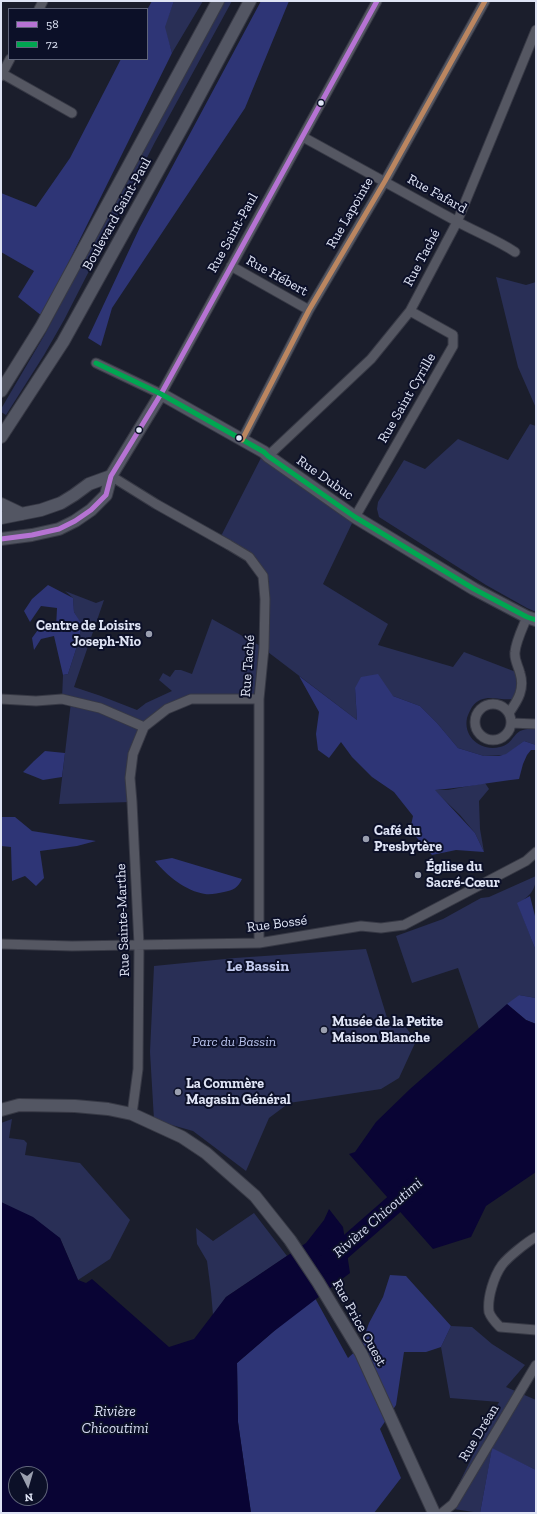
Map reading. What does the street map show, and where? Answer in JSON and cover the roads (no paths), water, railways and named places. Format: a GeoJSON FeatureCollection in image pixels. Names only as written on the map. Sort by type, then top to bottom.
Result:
{"type":"FeatureCollection","features":[{"type":"Feature","properties":{"kind":"street","name":"Boulevard Saint-Paul"},"geometry":{"type":"LineString","coordinates":[[1,391],[42,327],[218,1]]}},
{"type":"Feature","properties":{"kind":"street","name":"Boulevard Saint-Paul"},"geometry":{"type":"LineString","coordinates":[[1,437],[63,342],[184,124],[250,1]]}},
{"type":"Feature","properties":{"kind":"street","name":"Rue Saint-Paul"},"geometry":{"type":"LineString","coordinates":[[1,539],[32,535],[59,528],[75,521],[91,510],[106,495],[111,476],[161,394],[377,1]]}},
{"type":"Feature","properties":{"kind":"street","name":"Rue Lapointe"},"geometry":{"type":"LineString","coordinates":[[242,440],[309,310],[385,181],[485,1]]}},
{"type":"Feature","properties":{"kind":"street","name":"Rue Taché"},"geometry":{"type":"LineString","coordinates":[[268,456],[371,359],[410,311],[457,222],[536,30]]}},
{"type":"Feature","properties":{"kind":"street"},"geometry":{"type":"LineString","coordinates":[[9,60],[1,74],[72,113]]}},
{"type":"Feature","properties":{"kind":"street","name":"Rue Fafard"},"geometry":{"type":"LineString","coordinates":[[303,137],[457,222],[503,244],[515,252]]}},
{"type":"Feature","properties":{"kind":"street","name":"Rue Hébert"},"geometry":{"type":"LineString","coordinates":[[231,266],[309,310]]}},
{"type":"Feature","properties":{"kind":"street","name":"Rue Saint Cyrille"},"geometry":{"type":"LineString","coordinates":[[355,517],[453,346],[453,335],[410,311]]}},
{"type":"Feature","properties":{"kind":"street","name":"Rue Dubuc"},"geometry":{"type":"LineString","coordinates":[[96,362],[161,394],[264,452],[355,517],[474,589],[531,618]]}},
{"type":"Feature","properties":{"kind":"street","name":"Rue Taché"},"geometry":{"type":"LineString","coordinates":[[111,476],[236,549],[249,558],[263,576],[265,599],[264,648],[259,700],[259,942]]}},
{"type":"Feature","properties":{"kind":"street"},"geometry":{"type":"LineString","coordinates":[[1,518],[41,510],[61,503],[88,484],[111,476]]}},
{"type":"Feature","properties":{"kind":"street"},"geometry":{"type":"LineString","coordinates":[[1,504],[23,514]]}},
{"type":"Feature","properties":{"kind":"street"},"geometry":{"type":"LineString","coordinates":[[509,713],[519,699],[522,688],[520,672],[515,660],[515,650],[531,618]]}},
{"type":"Feature","properties":{"kind":"street"},"geometry":{"type":"LineString","coordinates":[[1,699],[36,701],[62,700],[100,708],[144,726],[167,709],[191,699],[259,700]]}},
{"type":"Feature","properties":{"kind":"street"},"geometry":{"type":"LineString","coordinates":[[495,704],[505,708],[509,713],[511,723],[510,729],[502,738],[491,740],[480,736],[475,725],[476,714],[484,706],[495,704]]}},
{"type":"Feature","properties":{"kind":"street"},"geometry":{"type":"LineString","coordinates":[[511,723],[536,724]]}},
{"type":"Feature","properties":{"kind":"street","name":"Rue Sainte-Marthe"},"geometry":{"type":"LineString","coordinates":[[132,1114],[138,1069],[139,944],[130,778],[133,754],[144,726]]}},
{"type":"Feature","properties":{"kind":"street","name":"Rue Bossé"},"geometry":{"type":"LineString","coordinates":[[1,944],[72,946],[259,942],[360,926],[381,928],[404,925],[526,860],[536,852]]}},
{"type":"Feature","properties":{"kind":"street","name":"Rue Price Ouest"},"geometry":{"type":"LineString","coordinates":[[1,1110],[19,1105],[75,1106],[108,1109],[132,1114],[182,1137],[206,1153],[255,1196],[290,1240],[340,1316],[361,1353],[434,1513]]}},
{"type":"Feature","properties":{"kind":"street"},"geometry":{"type":"LineString","coordinates":[[536,1237],[530,1240],[502,1264],[492,1286],[489,1301],[490,1312],[493,1320],[500,1327],[536,1330]]}},
{"type":"Feature","properties":{"kind":"street","name":"Rue Dréan"},"geometry":{"type":"LineString","coordinates":[[442,1513],[453,1504],[536,1365]]}},
{"type":"Feature","properties":{"kind":"water","name":"Rivière Chicoutimi"},"geometry":{"type":"Polygon","coordinates":[[[507,1004],[526,1020],[536,1024],[536,1172],[486,1206],[471,1237],[433,1249],[349,1154],[355,1152],[376,1122],[410,1089],[507,1004]]]}},
{"type":"Feature","properties":{"kind":"water","name":"Rivière Chicoutimi"},"geometry":{"type":"Polygon","coordinates":[[[1,1202],[33,1217],[60,1238],[78,1280],[86,1283],[92,1279],[169,1347],[194,1339],[226,1297],[306,1243],[324,1220],[329,1209],[343,1227],[350,1273],[273,1332],[237,1363],[238,1422],[251,1513],[1,1513],[1,1202]]]}},
{"type":"Feature","properties":{"kind":"waterway","name":"Rivière Chicoutimi"},"geometry":{"type":"LineString","coordinates":[[326,1264],[415,1186]]}},
{"type":"Feature","properties":{"kind":"place","name":"Centre de Loisirs Joseph-Nio"},"geometry":{"type":"Point","coordinates":[149,634]}},
{"type":"Feature","properties":{"kind":"place","name":"Café du Presbytère"},"geometry":{"type":"Point","coordinates":[366,839]}},
{"type":"Feature","properties":{"kind":"place","name":"Église du Sacré-Cœur"},"geometry":{"type":"Point","coordinates":[418,875]}},
{"type":"Feature","properties":{"kind":"place","name":"Musée de la Petite Maison Blanche"},"geometry":{"type":"Point","coordinates":[324,1030]}},
{"type":"Feature","properties":{"kind":"place","name":"La Commère Magasin Général"},"geometry":{"type":"Point","coordinates":[178,1092]}},
{"type":"Feature","properties":{"kind":"district","name":"Le Bassin"},"geometry":{"type":"Point","coordinates":[258,967]}},
{"type":"Feature","properties":{"kind":"park label","name":"Parc du Bassin"},"geometry":{"type":"Point","coordinates":[234,1042]}}]}
